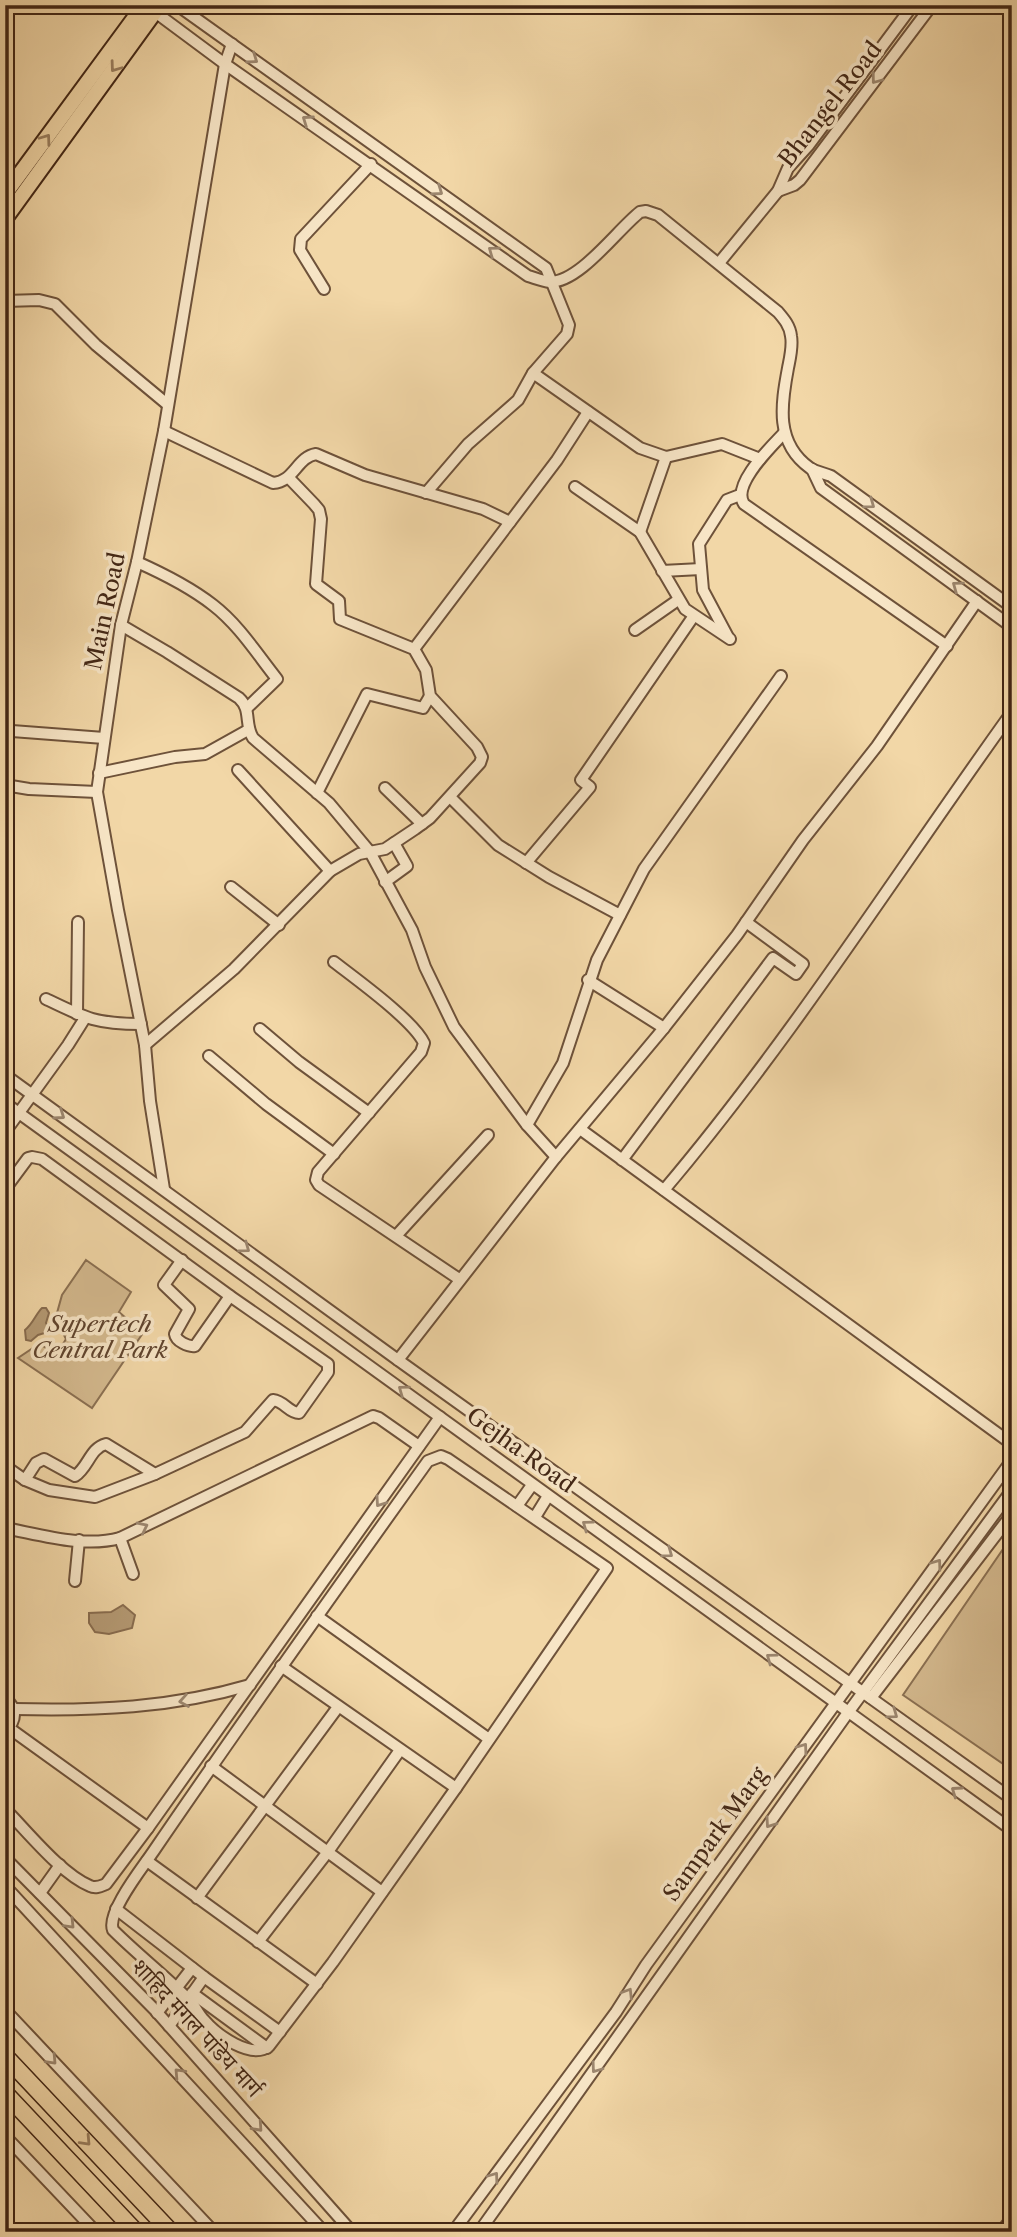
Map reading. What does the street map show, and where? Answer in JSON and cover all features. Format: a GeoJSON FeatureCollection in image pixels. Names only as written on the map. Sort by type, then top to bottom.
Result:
{"type":"FeatureCollection","features":[{"type":"Feature","properties":{"kind":"highway"},"geometry":{"type":"LineString","coordinates":[[5,2056],[171,2232]]}},
{"type":"Feature","properties":{"kind":"highway"},"geometry":{"type":"LineString","coordinates":[[5,2092],[136,2232]]}},
{"type":"Feature","properties":{"kind":"main road"},"geometry":{"type":"LineString","coordinates":[[5,194],[153,7]]}},
{"type":"Feature","properties":{"kind":"main road"},"geometry":{"type":"LineString","coordinates":[[5,219],[153,7]]}},
{"type":"Feature","properties":{"kind":"street"},"geometry":{"type":"LineString","coordinates":[[177,5],[540,262],[553,282],[569,330],[533,373],[518,400],[468,444],[426,494]]}},
{"type":"Feature","properties":{"kind":"street","name":"Bhangel Road"},"geometry":{"type":"LineString","coordinates":[[719,263],[778,191],[788,168],[808,146],[913,5]]}},
{"type":"Feature","properties":{"kind":"street","name":"Bhangel Road"},"geometry":{"type":"LineString","coordinates":[[778,191],[800,180],[932,5]]}},
{"type":"Feature","properties":{"kind":"street"},"geometry":{"type":"LineString","coordinates":[[153,7],[225,64],[528,276],[553,282],[585,265],[633,218],[646,211],[658,215],[778,312],[788,325],[792,346],[783,398],[784,433],[788,445],[796,455],[812,469],[831,476],[1007,604],[993,612]]}},
{"type":"Feature","properties":{"kind":"street","name":"Bhangel Road"},"geometry":{"type":"LineString","coordinates":[[897,25],[909,35]]}},
{"type":"Feature","properties":{"kind":"street","name":"Main Road"},"geometry":{"type":"LineString","coordinates":[[164,1189],[145,1045],[97,792],[121,625],[164,431],[225,64],[232,44]]}},
{"type":"Feature","properties":{"kind":"street"},"geometry":{"type":"LineString","coordinates":[[808,146],[819,155]]}},
{"type":"Feature","properties":{"kind":"street"},"geometry":{"type":"LineString","coordinates":[[324,289],[300,250],[301,239],[371,164]]}},
{"type":"Feature","properties":{"kind":"street"},"geometry":{"type":"LineString","coordinates":[[5,300],[39,300],[55,304],[96,345],[167,404]]}},
{"type":"Feature","properties":{"kind":"street"},"geometry":{"type":"LineString","coordinates":[[533,373],[640,448],[666,457],[722,444],[760,459]]}},
{"type":"Feature","properties":{"kind":"street"},"geometry":{"type":"LineString","coordinates":[[414,649],[557,460],[588,412]]}},
{"type":"Feature","properties":{"kind":"street"},"geometry":{"type":"LineString","coordinates":[[164,431],[267,482],[280,483],[289,478],[306,457],[316,454],[365,475],[484,509],[510,522]]}},
{"type":"Feature","properties":{"kind":"street"},"geometry":{"type":"LineString","coordinates":[[575,487],[640,532],[678,600],[693,617],[730,639],[703,590],[699,544],[727,500],[740,495],[760,459],[784,433]]}},
{"type":"Feature","properties":{"kind":"street"},"geometry":{"type":"LineString","coordinates":[[640,532],[666,457]]}},
{"type":"Feature","properties":{"kind":"street"},"geometry":{"type":"LineString","coordinates":[[812,469],[821,488],[1012,627]]}},
{"type":"Feature","properties":{"kind":"street"},"geometry":{"type":"LineString","coordinates":[[145,1045],[214,987],[279,925],[330,871],[359,854],[385,849],[422,824],[475,770],[482,757],[478,747],[430,696],[426,670],[414,649],[340,619],[339,601],[319,588],[315,580],[320,545],[321,519],[318,510],[289,478]]}},
{"type":"Feature","properties":{"kind":"street"},"geometry":{"type":"LineString","coordinates":[[740,495],[744,505],[947,646]]}},
{"type":"Feature","properties":{"kind":"street"},"geometry":{"type":"LineString","coordinates":[[137,562],[165,575],[215,606],[242,634],[277,679],[247,708]]}},
{"type":"Feature","properties":{"kind":"street"},"geometry":{"type":"LineString","coordinates":[[662,571],[701,569]]}},
{"type":"Feature","properties":{"kind":"street"},"geometry":{"type":"LineString","coordinates":[[635,631],[678,600]]}},
{"type":"Feature","properties":{"kind":"street"},"geometry":{"type":"LineString","coordinates":[[398,1360],[459,1279],[664,1028],[746,922],[803,840],[877,746],[977,601]]}},
{"type":"Feature","properties":{"kind":"street"},"geometry":{"type":"LineString","coordinates":[[526,863],[590,787],[581,779],[693,617]]}},
{"type":"Feature","properties":{"kind":"street"},"geometry":{"type":"LineString","coordinates":[[121,625],[239,698],[247,708],[248,730],[253,738],[329,803],[370,852],[412,930],[425,967],[454,1027],[527,1125],[556,1157]]}},
{"type":"Feature","properties":{"kind":"street"},"geometry":{"type":"LineString","coordinates":[[527,1125],[563,1063],[588,980],[644,869],[781,676]]}},
{"type":"Feature","properties":{"kind":"street"},"geometry":{"type":"LineString","coordinates":[[317,793],[367,695],[424,708],[430,696]]}},
{"type":"Feature","properties":{"kind":"street"},"geometry":{"type":"LineString","coordinates":[[664,1190],[702,1145],[795,1020],[1012,712]]}},
{"type":"Feature","properties":{"kind":"street"},"geometry":{"type":"LineString","coordinates":[[99,773],[175,757],[205,754],[248,730]]}},
{"type":"Feature","properties":{"kind":"street"},"geometry":{"type":"LineString","coordinates":[[12,731],[104,738]]}},
{"type":"Feature","properties":{"kind":"street"},"geometry":{"type":"LineString","coordinates":[[238,770],[330,871]]}},
{"type":"Feature","properties":{"kind":"street"},"geometry":{"type":"LineString","coordinates":[[5,785],[29,789],[97,792]]}},
{"type":"Feature","properties":{"kind":"street"},"geometry":{"type":"LineString","coordinates":[[385,788],[422,824]]}},
{"type":"Feature","properties":{"kind":"street"},"geometry":{"type":"LineString","coordinates":[[450,797],[498,845],[620,915]]}},
{"type":"Feature","properties":{"kind":"street"},"geometry":{"type":"LineString","coordinates":[[385,881],[407,866],[394,843]]}},
{"type":"Feature","properties":{"kind":"street"},"geometry":{"type":"LineString","coordinates":[[231,887],[279,925]]}},
{"type":"Feature","properties":{"kind":"street"},"geometry":{"type":"LineString","coordinates":[[5,1132],[33,1096],[81,1016],[78,922]]}},
{"type":"Feature","properties":{"kind":"street"},"geometry":{"type":"LineString","coordinates":[[622,1160],[773,958],[796,974],[803,964],[746,922]]}},
{"type":"Feature","properties":{"kind":"street"},"geometry":{"type":"LineString","coordinates":[[334,962],[372,991],[414,1029],[424,1043],[421,1052],[316,1176],[319,1185],[459,1279]]}},
{"type":"Feature","properties":{"kind":"street"},"geometry":{"type":"LineString","coordinates":[[588,980],[664,1028]]}},
{"type":"Feature","properties":{"kind":"street"},"geometry":{"type":"LineString","coordinates":[[46,999],[81,1016],[108,1024],[141,1024]]}},
{"type":"Feature","properties":{"kind":"street"},"geometry":{"type":"LineString","coordinates":[[260,1030],[369,1113]]}},
{"type":"Feature","properties":{"kind":"street"},"geometry":{"type":"LineString","coordinates":[[209,1056],[266,1104],[334,1154]]}},
{"type":"Feature","properties":{"kind":"street","name":"Gejha Road"},"geometry":{"type":"LineString","coordinates":[[5,1075],[1012,1799]]}},
{"type":"Feature","properties":{"kind":"street","name":"Gejha Road"},"geometry":{"type":"LineString","coordinates":[[5,1103],[847,1714],[1012,1830]]}},
{"type":"Feature","properties":{"kind":"street"},"geometry":{"type":"LineString","coordinates":[[580,1129],[1012,1444]]}},
{"type":"Feature","properties":{"kind":"street"},"geometry":{"type":"LineString","coordinates":[[396,1236],[488,1135]]}},
{"type":"Feature","properties":{"kind":"street"},"geometry":{"type":"LineString","coordinates":[[5,1189],[28,1158],[37,1157],[328,1364],[328,1373],[299,1412],[293,1412],[274,1400],[245,1432],[155,1474],[95,1497],[49,1490],[25,1480],[5,1466]]}},
{"type":"Feature","properties":{"kind":"street"},"geometry":{"type":"LineString","coordinates":[[142,1232],[155,1211]]}},
{"type":"Feature","properties":{"kind":"street"},"geometry":{"type":"LineString","coordinates":[[182,1261],[164,1285],[189,1309],[174,1334],[177,1339],[190,1347],[195,1346],[230,1296]]}},
{"type":"Feature","properties":{"kind":"street"},"geometry":{"type":"LineString","coordinates":[[5,1528],[79,1540],[104,1541],[120,1538],[369,1417],[379,1418],[419,1446]]}},
{"type":"Feature","properties":{"kind":"street"},"geometry":{"type":"LineString","coordinates":[[5,1809],[60,1865],[90,1886],[106,1884],[440,1417]]}},
{"type":"Feature","properties":{"kind":"street"},"geometry":{"type":"LineString","coordinates":[[25,1480],[36,1463],[44,1459],[70,1475],[79,1474],[97,1447],[106,1444],[155,1474]]}},
{"type":"Feature","properties":{"kind":"street"},"geometry":{"type":"LineString","coordinates":[[190,1995],[206,2022],[229,2040],[252,2049],[267,2048],[317,1984],[456,1788],[607,1568],[448,1459],[441,1456],[431,1458],[211,1766],[146,1861],[116,1909],[111,1925],[113,1930],[176,1989],[190,1995],[267,2048]]}},
{"type":"Feature","properties":{"kind":"street","name":"Sampark Marg"},"geometry":{"type":"LineString","coordinates":[[453,2232],[616,2012],[646,1965],[1012,1461]]}},
{"type":"Feature","properties":{"kind":"street"},"geometry":{"type":"LineString","coordinates":[[517,1506],[532,1485]]}},
{"type":"Feature","properties":{"kind":"street","name":"Sampark Marg"},"geometry":{"type":"LineString","coordinates":[[479,2232],[847,1714],[867,1696],[1012,1490]]}},
{"type":"Feature","properties":{"kind":"street"},"geometry":{"type":"LineString","coordinates":[[535,1517],[548,1496]]}},
{"type":"Feature","properties":{"kind":"street"},"geometry":{"type":"LineString","coordinates":[[867,1696],[1012,1514]]}},
{"type":"Feature","properties":{"kind":"street"},"geometry":{"type":"LineString","coordinates":[[120,1538],[133,1574]]}},
{"type":"Feature","properties":{"kind":"street"},"geometry":{"type":"LineString","coordinates":[[75,1581],[79,1540]]}},
{"type":"Feature","properties":{"kind":"street"},"geometry":{"type":"LineString","coordinates":[[317,1616],[489,1739]]}},
{"type":"Feature","properties":{"kind":"street"},"geometry":{"type":"LineString","coordinates":[[281,1666],[456,1788]]}},
{"type":"Feature","properties":{"kind":"street"},"geometry":{"type":"LineString","coordinates":[[14,1709],[100,1709],[157,1705],[217,1695],[250,1685]]}},
{"type":"Feature","properties":{"kind":"street"},"geometry":{"type":"LineString","coordinates":[[5,1698],[14,1709],[14,1719],[7,1729],[148,1828]]}},
{"type":"Feature","properties":{"kind":"street"},"geometry":{"type":"LineString","coordinates":[[197,1898],[338,1707]]}},
{"type":"Feature","properties":{"kind":"street"},"geometry":{"type":"LineString","coordinates":[[258,1942],[327,1853],[400,1750]]}},
{"type":"Feature","properties":{"kind":"street"},"geometry":{"type":"LineString","coordinates":[[211,1766],[382,1892]]}},
{"type":"Feature","properties":{"kind":"street","name":"शाहिद मंगल पांडेय मार्ग"},"geometry":{"type":"LineString","coordinates":[[5,1858],[157,2013],[352,2232]]}},
{"type":"Feature","properties":{"kind":"street"},"geometry":{"type":"LineString","coordinates":[[146,1861],[317,1984]]}},
{"type":"Feature","properties":{"kind":"street"},"geometry":{"type":"LineString","coordinates":[[40,1893],[60,1865]]}},
{"type":"Feature","properties":{"kind":"street"},"geometry":{"type":"LineString","coordinates":[[5,1886],[324,2232]]}},
{"type":"Feature","properties":{"kind":"street"},"geometry":{"type":"LineString","coordinates":[[116,1909],[280,2032]]}},
{"type":"Feature","properties":{"kind":"street"},"geometry":{"type":"LineString","coordinates":[[157,2013],[192,1968]]}},
{"type":"Feature","properties":{"kind":"street"},"geometry":{"type":"LineString","coordinates":[[169,2026],[204,1977]]}},
{"type":"Feature","properties":{"kind":"street"},"geometry":{"type":"LineString","coordinates":[[5,2010],[214,2232]]}},
{"type":"Feature","properties":{"kind":"street"},"geometry":{"type":"LineString","coordinates":[[5,2136],[96,2232]]}},
{"type":"Feature","properties":{"kind":"street"},"geometry":{"type":"LineString","coordinates":[[1001,2232],[1012,2217]]}},
{"type":"Feature","properties":{"kind":"green space","name":"Supertech Central Park"},"geometry":{"type":"Polygon","coordinates":[[[86,1260],[131,1292],[119,1312],[143,1333],[92,1408],[18,1358],[39,1344],[57,1354],[66,1339],[62,1331],[68,1322],[57,1313],[62,1295],[86,1260]]]}},
{"type":"Feature","properties":{"kind":"green space"},"geometry":{"type":"Polygon","coordinates":[[[1012,1536],[1012,1770],[903,1695],[1012,1536]]]}},
{"type":"Feature","properties":{"kind":"shaded area"},"geometry":{"type":"Polygon","coordinates":[[[42,1308],[46,1308],[49,1313],[46,1323],[48,1332],[31,1341],[26,1340],[25,1330],[42,1308]]]}},
{"type":"Feature","properties":{"kind":"shaded area"},"geometry":{"type":"Polygon","coordinates":[[[123,1605],[135,1615],[132,1628],[109,1634],[95,1632],[89,1623],[89,1613],[111,1612],[123,1605]]]}},
{"type":"Feature","properties":{"kind":"waterway"},"geometry":{"type":"LineString","coordinates":[[5,2226],[10,2232]]}}]}
